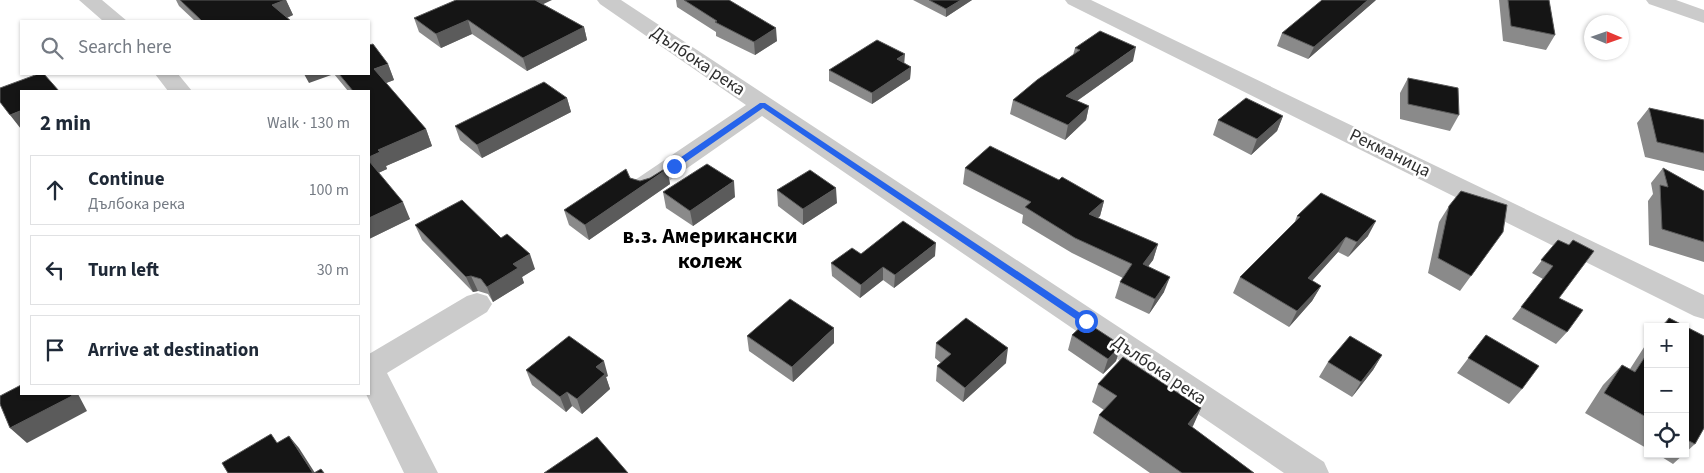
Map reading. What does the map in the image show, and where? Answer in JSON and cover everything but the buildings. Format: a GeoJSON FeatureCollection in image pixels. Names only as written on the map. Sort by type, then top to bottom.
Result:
{"type":"FeatureCollection","features":[{"type":"Feature","properties":{"kind":"street"},"geometry":{"type":"LineString","coordinates":[[88,0],[115,20]]}},
{"type":"Feature","properties":{"kind":"street","name":"Дълбока река"},"geometry":{"type":"LineString","coordinates":[[608,0],[1312,473]]}},
{"type":"Feature","properties":{"kind":"street","name":"Рекманица"},"geometry":{"type":"LineString","coordinates":[[1075,0],[1106,6],[1704,308]]}},
{"type":"Feature","properties":{"kind":"street"},"geometry":{"type":"LineString","coordinates":[[1656,0],[1704,17]]}},
{"type":"Feature","properties":{"kind":"street"},"geometry":{"type":"LineString","coordinates":[[167,75],[179,90]]}},
{"type":"Feature","properties":{"kind":"street"},"geometry":{"type":"LineString","coordinates":[[644,186],[763,104]]}},
{"type":"Feature","properties":{"kind":"street"},"geometry":{"type":"LineString","coordinates":[[370,368],[477,304]]}},
{"type":"Feature","properties":{"kind":"street"},"geometry":{"type":"LineString","coordinates":[[370,371],[421,473]]}},
{"type":"Feature","properties":{"kind":"district","name":"в.з. Американски колеж"},"geometry":{"type":"Point","coordinates":[710,248]}},
{"type":"Feature","properties":{"kind":"route"},"geometry":{"type":"LineString","coordinates":[[674,166],[763,104],[1086,321]]}}]}
